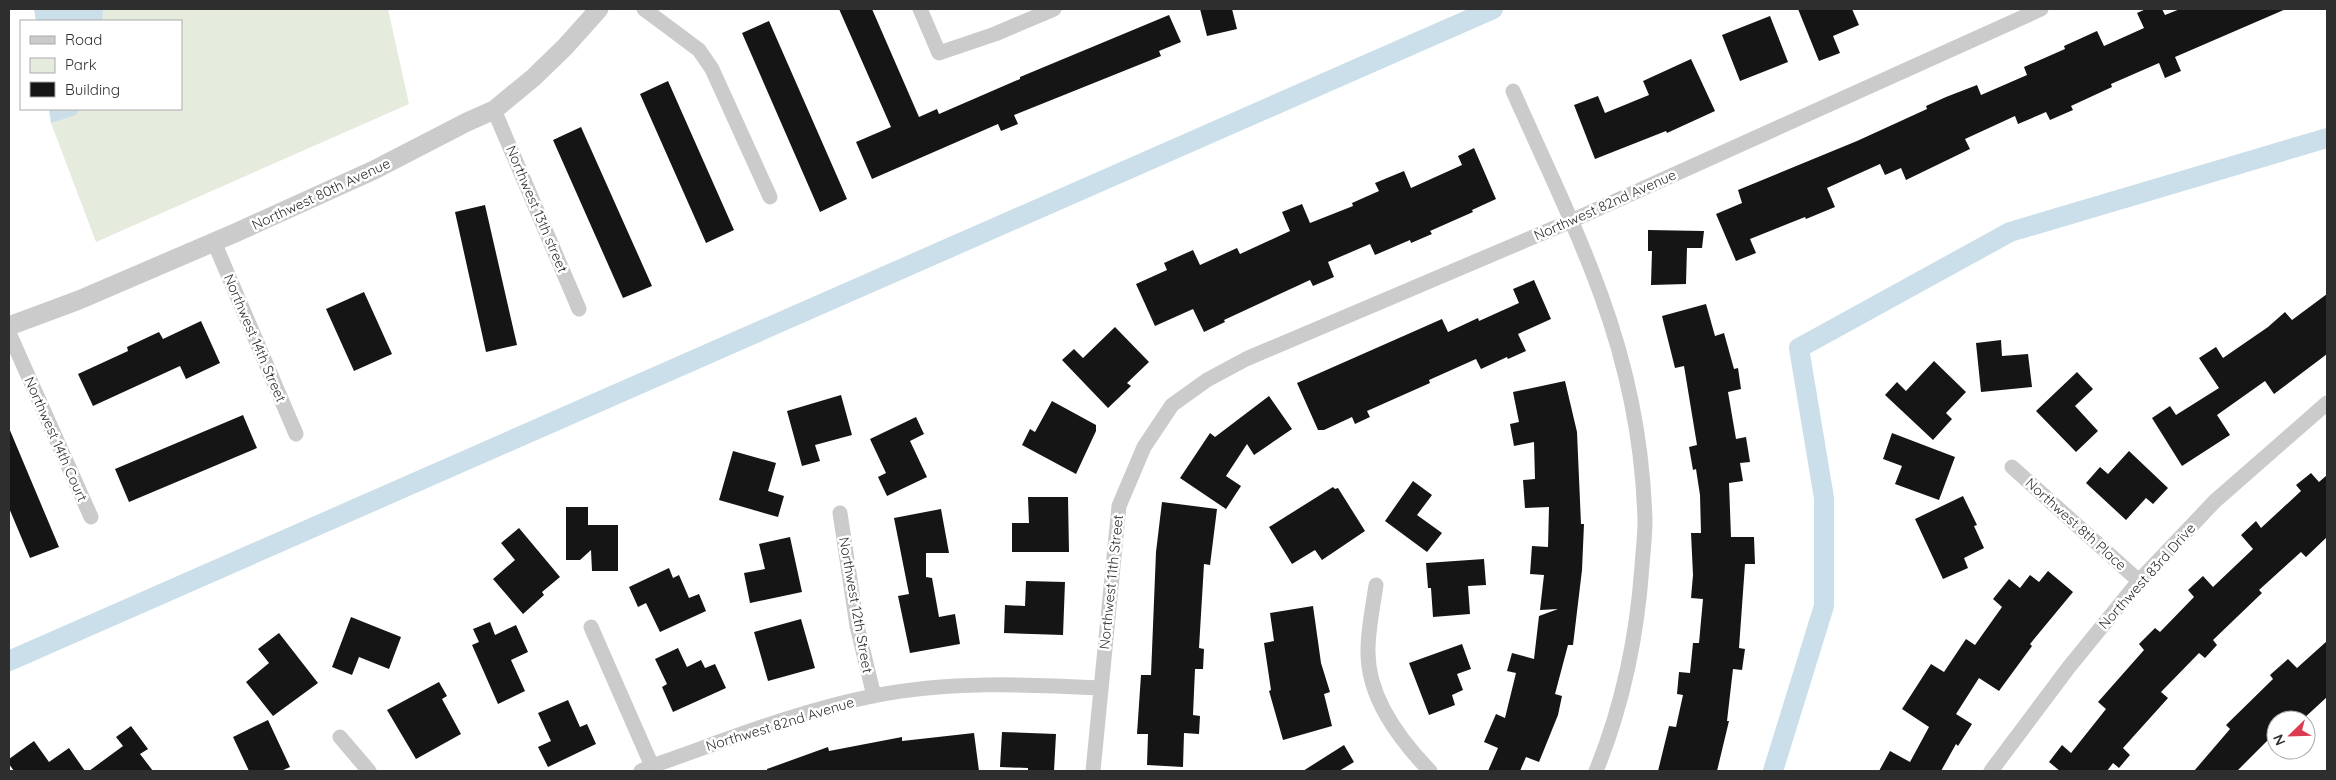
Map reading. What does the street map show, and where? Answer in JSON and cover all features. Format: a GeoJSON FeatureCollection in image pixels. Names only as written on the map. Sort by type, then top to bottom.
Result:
{"type":"FeatureCollection","features":[{"type":"Feature","properties":{"kind":"street","name":"Northwest 80th Avenue"},"geometry":{"type":"LineString","coordinates":[[9,326],[79,300],[214,242],[374,170],[494,110],[558,53],[599,9]]}},
{"type":"Feature","properties":{"kind":"street"},"geometry":{"type":"LineString","coordinates":[[644,9],[699,50],[712,69],[770,198]]}},
{"type":"Feature","properties":{"kind":"street"},"geometry":{"type":"LineString","coordinates":[[920,9],[939,53],[995,34],[1054,9]]}},
{"type":"Feature","properties":{"kind":"street","name":"Northwest 82nd Avenue"},"geometry":{"type":"LineString","coordinates":[[1172,405],[1207,380],[1246,359],[1571,221],[2041,9]]}},
{"type":"Feature","properties":{"kind":"street"},"geometry":{"type":"LineString","coordinates":[[1513,91],[1602,296],[1622,364],[1639,447],[1645,521],[1640,594],[1628,672],[1607,744],[1596,771]]}},
{"type":"Feature","properties":{"kind":"street","name":"Northwest 13th street"},"geometry":{"type":"LineString","coordinates":[[494,110],[579,309]]}},
{"type":"Feature","properties":{"kind":"street","name":"Northwest 14th Street"},"geometry":{"type":"LineString","coordinates":[[214,242],[296,434]]}},
{"type":"Feature","properties":{"kind":"street","name":"Northwest 14th Court"},"geometry":{"type":"LineString","coordinates":[[9,333],[91,517]]}},
{"type":"Feature","properties":{"kind":"street","name":"Northwest 83rd Drive"},"geometry":{"type":"LineString","coordinates":[[1991,771],[2063,674],[2139,581],[2215,501],[2327,403]]}},
{"type":"Feature","properties":{"kind":"street","name":"Northwest 11th Street"},"geometry":{"type":"LineString","coordinates":[[1093,771],[1119,506],[1144,447],[1172,405]]}},
{"type":"Feature","properties":{"kind":"street","name":"Northwest 8th Place"},"geometry":{"type":"LineString","coordinates":[[2012,467],[2139,581]]}},
{"type":"Feature","properties":{"kind":"street","name":"Northwest 12th Street"},"geometry":{"type":"LineString","coordinates":[[840,513],[857,626],[874,696]]}},
{"type":"Feature","properties":{"kind":"street"},"geometry":{"type":"LineString","coordinates":[[1376,585],[1368,651],[1372,685],[1410,751],[1430,771]]}},
{"type":"Feature","properties":{"kind":"street"},"geometry":{"type":"LineString","coordinates":[[591,627],[646,768]]}},
{"type":"Feature","properties":{"kind":"street","name":"Northwest 82nd Avenue"},"geometry":{"type":"LineString","coordinates":[[646,768],[792,718],[874,696],[939,688],[1016,684],[1101,688]]}},
{"type":"Feature","properties":{"kind":"street"},"geometry":{"type":"LineString","coordinates":[[340,737],[368,771]]}},
{"type":"Feature","properties":{"kind":"green space"},"geometry":{"type":"Polygon","coordinates":[[[34,9],[388,9],[409,104],[96,242],[51,123],[49,110],[182,110],[182,20],[36,20],[34,9]]]}},
{"type":"Feature","properties":{"kind":"water"},"geometry":{"type":"Polygon","coordinates":[[[34,9],[103,9],[102,20],[36,20],[34,9]]]}},
{"type":"Feature","properties":{"kind":"water"},"geometry":{"type":"Polygon","coordinates":[[[49,110],[78,110],[76,115],[51,123],[49,110]]]}},
{"type":"Feature","properties":{"kind":"building"},"geometry":{"type":"Polygon","coordinates":[[[839,9],[872,9],[919,117],[937,109],[939,114],[1020,79],[1020,77],[1169,15],[1181,42],[1159,51],[1161,56],[1014,115],[1018,124],[1001,131],[998,124],[872,179],[856,142],[891,127],[839,9]]]}},
{"type":"Feature","properties":{"kind":"building"},"geometry":{"type":"Polygon","coordinates":[[[1200,9],[1232,9],[1237,29],[1207,36],[1200,9]]]}},
{"type":"Feature","properties":{"kind":"building"},"geometry":{"type":"Polygon","coordinates":[[[1798,9],[1852,9],[1859,25],[1833,36],[1840,53],[1819,61],[1798,9]]]}},
{"type":"Feature","properties":{"kind":"building"},"geometry":{"type":"Polygon","coordinates":[[[2146,9],[2162,9],[2165,15],[2180,9],[2286,9],[2175,57],[2181,71],[2165,78],[2159,63],[2111,84],[2112,87],[2071,106],[2073,110],[2050,120],[2046,112],[2018,124],[2015,116],[1965,139],[1970,149],[1906,180],[1901,168],[1885,175],[1880,164],[1827,188],[1835,207],[1750,239],[1756,253],[1736,261],[1716,214],[1742,203],[1738,190],[1857,141],[1927,109],[1926,106],[1946,97],[1977,85],[1981,95],[2027,75],[2024,67],[2065,49],[2064,46],[2097,31],[2104,46],[2144,28],[2137,13],[2146,9]]]}},
{"type":"Feature","properties":{"kind":"building"},"geometry":{"type":"Polygon","coordinates":[[[1770,16],[1788,62],[1740,81],[1722,35],[1770,16]]]}},
{"type":"Feature","properties":{"kind":"building"},"geometry":{"type":"Polygon","coordinates":[[[769,21],[847,199],[820,212],[742,33],[769,21]]]}},
{"type":"Feature","properties":{"kind":"building"},"geometry":{"type":"Polygon","coordinates":[[[1691,59],[1715,111],[1667,133],[1666,131],[1595,159],[1574,105],[1598,96],[1605,113],[1649,95],[1643,81],[1691,59]]]}},
{"type":"Feature","properties":{"kind":"building"},"geometry":{"type":"Polygon","coordinates":[[[668,81],[734,230],[706,243],[640,94],[668,81]]]}},
{"type":"Feature","properties":{"kind":"building"},"geometry":{"type":"Polygon","coordinates":[[[581,127],[652,286],[623,298],[553,140],[581,127]]]}},
{"type":"Feature","properties":{"kind":"building"},"geometry":{"type":"Polygon","coordinates":[[[1474,148],[1496,199],[1472,210],[1473,212],[1430,231],[1432,234],[1411,243],[1410,240],[1375,255],[1370,244],[1328,262],[1334,277],[1313,286],[1310,280],[1224,320],[1225,322],[1204,332],[1193,309],[1155,326],[1136,284],[1167,270],[1164,263],[1193,250],[1200,265],[1237,248],[1240,254],[1290,231],[1282,212],[1302,204],[1310,223],[1353,206],[1352,203],[1379,191],[1375,183],[1404,171],[1411,188],[1462,165],[1458,156],[1474,148]]]}},
{"type":"Feature","properties":{"kind":"building"},"geometry":{"type":"Polygon","coordinates":[[[485,205],[517,345],[486,352],[455,212],[485,205]]]}},
{"type":"Feature","properties":{"kind":"building"},"geometry":{"type":"Polygon","coordinates":[[[1648,230],[1704,231],[1702,248],[1687,248],[1686,284],[1651,285],[1652,251],[1648,251],[1648,230]]]}},
{"type":"Feature","properties":{"kind":"building"},"geometry":{"type":"Polygon","coordinates":[[[1534,280],[1551,319],[1518,334],[1526,351],[1481,369],[1476,359],[1429,380],[1430,383],[1367,411],[1370,417],[1355,424],[1352,417],[1324,430],[1318,430],[1297,383],[1442,319],[1448,332],[1478,318],[1479,321],[1519,303],[1513,289],[1534,280]]]}},
{"type":"Feature","properties":{"kind":"building"},"geometry":{"type":"Polygon","coordinates":[[[364,292],[392,354],[354,371],[326,309],[364,292]]]}},
{"type":"Feature","properties":{"kind":"building"},"geometry":{"type":"Polygon","coordinates":[[[2327,294],[2327,354],[2274,394],[2265,381],[2217,415],[2230,435],[2182,466],[2152,418],[2170,406],[2176,415],[2219,388],[2199,358],[2216,347],[2223,358],[2268,327],[2285,312],[2292,320],[2327,294]]]}},
{"type":"Feature","properties":{"kind":"building"},"geometry":{"type":"Polygon","coordinates":[[[1706,304],[1715,336],[1724,333],[1734,369],[1738,368],[1741,389],[1728,392],[1736,439],[1746,437],[1750,462],[1740,463],[1743,481],[1729,483],[1731,537],[1754,537],[1755,564],[1745,564],[1739,648],[1745,649],[1742,670],[1733,669],[1727,721],[1729,721],[1717,771],[1658,771],[1669,726],[1676,727],[1683,695],[1677,694],[1679,672],[1690,673],[1693,643],[1699,643],[1703,599],[1691,598],[1693,575],[1691,533],[1701,533],[1700,495],[1696,469],[1693,470],[1689,447],[1697,445],[1684,366],[1675,368],[1662,316],[1706,304]]]}},
{"type":"Feature","properties":{"kind":"building"},"geometry":{"type":"Polygon","coordinates":[[[201,321],[220,363],[186,379],[180,366],[93,406],[78,374],[128,351],[127,347],[159,332],[163,339],[201,321]]]}},
{"type":"Feature","properties":{"kind":"building"},"geometry":{"type":"Polygon","coordinates":[[[1115,327],[1149,362],[1127,383],[1131,386],[1108,408],[1062,360],[1074,349],[1083,358],[1115,327]]]}},
{"type":"Feature","properties":{"kind":"building"},"geometry":{"type":"Polygon","coordinates":[[[2001,340],[2002,356],[2028,354],[2032,387],[1981,392],[1976,343],[2001,340]]]}},
{"type":"Feature","properties":{"kind":"building"},"geometry":{"type":"Polygon","coordinates":[[[1934,361],[1966,392],[1946,413],[1952,419],[1933,440],[1885,395],[1897,382],[1906,391],[1934,361]]]}},
{"type":"Feature","properties":{"kind":"building"},"geometry":{"type":"Polygon","coordinates":[[[2077,372],[2093,389],[2075,406],[2098,431],[2076,452],[2036,411],[2077,372]]]}},
{"type":"Feature","properties":{"kind":"building"},"geometry":{"type":"Polygon","coordinates":[[[1565,381],[1577,432],[1581,524],[1584,524],[1582,570],[1573,645],[1568,645],[1555,694],[1562,696],[1558,715],[1539,762],[1526,757],[1520,771],[1488,771],[1498,748],[1484,742],[1496,714],[1505,718],[1516,673],[1507,671],[1512,653],[1534,659],[1539,616],[1558,609],[1540,610],[1544,575],[1530,574],[1532,546],[1548,547],[1549,507],[1525,508],[1523,480],[1535,479],[1534,442],[1514,446],[1510,424],[1519,422],[1513,392],[1565,381]]]}},
{"type":"Feature","properties":{"kind":"building"},"geometry":{"type":"Polygon","coordinates":[[[841,395],[852,435],[815,445],[820,461],[802,466],[787,411],[841,395]]]}},
{"type":"Feature","properties":{"kind":"building"},"geometry":{"type":"Polygon","coordinates":[[[1269,396],[1292,429],[1254,455],[1247,444],[1226,476],[1241,486],[1226,509],[1180,478],[1210,433],[1215,437],[1269,396]]]}},
{"type":"Feature","properties":{"kind":"building"},"geometry":{"type":"Polygon","coordinates":[[[1052,401],[1096,425],[1096,431],[1076,474],[1022,445],[1030,429],[1035,432],[1052,401]]]}},
{"type":"Feature","properties":{"kind":"building"},"geometry":{"type":"Polygon","coordinates":[[[243,415],[257,448],[129,502],[115,469],[243,415]]]}},
{"type":"Feature","properties":{"kind":"building"},"geometry":{"type":"Polygon","coordinates":[[[916,417],[924,434],[910,441],[927,477],[887,496],[878,477],[886,473],[870,439],[916,417]]]}},
{"type":"Feature","properties":{"kind":"building"},"geometry":{"type":"Polygon","coordinates":[[[9,428],[59,547],[30,558],[9,508],[9,428]]]}},
{"type":"Feature","properties":{"kind":"building"},"geometry":{"type":"Polygon","coordinates":[[[1892,433],[1955,457],[1939,500],[1895,484],[1902,466],[1883,459],[1892,433]]]}},
{"type":"Feature","properties":{"kind":"building"},"geometry":{"type":"Polygon","coordinates":[[[733,451],[776,463],[768,491],[784,496],[778,517],[719,500],[733,451]]]}},
{"type":"Feature","properties":{"kind":"building"},"geometry":{"type":"Polygon","coordinates":[[[2129,451],[2168,488],[2153,504],[2146,498],[2126,520],[2086,483],[2100,467],[2108,474],[2129,451]]]}},
{"type":"Feature","properties":{"kind":"building"},"geometry":{"type":"Polygon","coordinates":[[[2311,473],[2319,482],[2327,475],[2327,537],[2306,557],[2301,552],[2259,590],[2262,593],[2213,640],[2217,645],[2205,658],[2199,653],[2161,692],[2168,698],[2123,748],[2130,755],[2119,768],[2113,763],[2107,771],[2060,771],[2049,762],[2062,745],[2071,753],[2106,709],[2098,702],[2144,650],[2139,644],[2155,628],[2160,632],[2194,597],[2188,590],[2203,576],[2213,587],[2253,549],[2241,535],[2256,521],[2261,528],[2301,491],[2296,485],[2311,473]]]}},
{"type":"Feature","properties":{"kind":"building"},"geometry":{"type":"Polygon","coordinates":[[[1413,481],[1432,495],[1417,515],[1442,533],[1427,552],[1385,521],[1413,481]]]}},
{"type":"Feature","properties":{"kind":"building"},"geometry":{"type":"Polygon","coordinates":[[[1333,487],[1335,489],[1338,488],[1365,531],[1322,560],[1315,550],[1292,564],[1269,527],[1333,487]]]}},
{"type":"Feature","properties":{"kind":"building"},"geometry":{"type":"Polygon","coordinates":[[[1963,496],[1977,525],[1974,526],[1984,548],[1964,558],[1968,568],[1943,579],[1915,519],[1963,496]]]}},
{"type":"Feature","properties":{"kind":"building"},"geometry":{"type":"Polygon","coordinates":[[[1028,497],[1068,497],[1069,552],[1012,552],[1012,523],[1029,523],[1028,497]]]}},
{"type":"Feature","properties":{"kind":"building"},"geometry":{"type":"Polygon","coordinates":[[[1162,502],[1217,509],[1210,565],[1204,564],[1199,648],[1204,649],[1203,669],[1195,669],[1193,715],[1200,716],[1199,734],[1184,733],[1183,767],[1147,765],[1148,734],[1137,734],[1141,675],[1151,675],[1156,552],[1162,502]]]}},
{"type":"Feature","properties":{"kind":"building"},"geometry":{"type":"Polygon","coordinates":[[[566,507],[588,507],[588,525],[618,525],[618,571],[592,571],[591,550],[580,560],[566,560],[566,507]]]}},
{"type":"Feature","properties":{"kind":"building"},"geometry":{"type":"Polygon","coordinates":[[[941,509],[949,553],[926,553],[926,577],[932,578],[939,617],[955,614],[960,644],[910,653],[898,596],[909,594],[894,518],[941,509]]]}},
{"type":"Feature","properties":{"kind":"building"},"geometry":{"type":"Polygon","coordinates":[[[519,528],[560,577],[542,592],[544,595],[523,614],[493,579],[515,560],[501,543],[519,528]]]}},
{"type":"Feature","properties":{"kind":"building"},"geometry":{"type":"Polygon","coordinates":[[[790,537],[802,592],[750,603],[744,573],[765,569],[759,544],[790,537]]]}},
{"type":"Feature","properties":{"kind":"building"},"geometry":{"type":"Polygon","coordinates":[[[1484,559],[1486,585],[1468,586],[1470,614],[1433,617],[1431,588],[1428,588],[1426,563],[1484,559]]]}},
{"type":"Feature","properties":{"kind":"building"},"geometry":{"type":"Polygon","coordinates":[[[669,568],[673,578],[679,575],[689,598],[699,594],[706,611],[660,632],[646,603],[638,607],[629,587],[669,568]]]}},
{"type":"Feature","properties":{"kind":"building"},"geometry":{"type":"Polygon","coordinates":[[[2048,571],[2073,592],[2030,644],[2032,646],[1999,691],[1979,678],[1956,714],[1972,724],[1958,746],[1956,744],[1941,771],[1879,771],[1890,751],[1910,762],[1929,727],[1902,709],[1931,664],[1944,672],[1966,639],[1975,645],[2002,607],[1993,599],[2009,579],[2020,588],[2030,575],[2039,582],[2048,571]]]}},
{"type":"Feature","properties":{"kind":"building"},"geometry":{"type":"Polygon","coordinates":[[[1026,581],[1065,582],[1063,635],[1004,633],[1005,605],[1025,606],[1026,581]]]}},
{"type":"Feature","properties":{"kind":"building"},"geometry":{"type":"Polygon","coordinates":[[[1313,606],[1321,663],[1330,692],[1324,694],[1332,726],[1283,740],[1269,691],[1271,690],[1264,643],[1274,641],[1270,613],[1313,606]]]}},
{"type":"Feature","properties":{"kind":"building"},"geometry":{"type":"Polygon","coordinates":[[[351,617],[401,637],[389,669],[359,657],[352,675],[332,667],[351,617]]]}},
{"type":"Feature","properties":{"kind":"building"},"geometry":{"type":"Polygon","coordinates":[[[801,619],[815,668],[768,681],[754,632],[801,619]]]}},
{"type":"Feature","properties":{"kind":"building"},"geometry":{"type":"Polygon","coordinates":[[[490,622],[495,635],[516,625],[528,652],[511,660],[525,691],[498,704],[472,645],[479,642],[473,629],[490,622]]]}},
{"type":"Feature","properties":{"kind":"building"},"geometry":{"type":"Polygon","coordinates":[[[279,633],[318,683],[273,716],[246,682],[269,663],[258,649],[279,633]]]}},
{"type":"Feature","properties":{"kind":"building"},"geometry":{"type":"Polygon","coordinates":[[[2327,641],[2327,697],[2313,710],[2266,710],[2266,742],[2237,771],[2194,771],[2230,729],[2226,725],[2273,679],[2270,675],[2288,659],[2297,668],[2327,641]]]}},
{"type":"Feature","properties":{"kind":"building"},"geometry":{"type":"Polygon","coordinates":[[[1462,644],[1471,669],[1457,674],[1463,690],[1452,695],[1455,705],[1429,715],[1409,663],[1462,644]]]}},
{"type":"Feature","properties":{"kind":"building"},"geometry":{"type":"Polygon","coordinates":[[[678,648],[687,667],[701,660],[705,668],[715,664],[726,688],[673,712],[662,687],[667,684],[655,659],[678,648]]]}},
{"type":"Feature","properties":{"kind":"building"},"geometry":{"type":"Polygon","coordinates":[[[439,682],[447,696],[442,699],[461,734],[416,759],[387,710],[439,682]]]}},
{"type":"Feature","properties":{"kind":"building"},"geometry":{"type":"Polygon","coordinates":[[[568,700],[580,727],[587,724],[596,744],[548,767],[538,747],[551,741],[538,713],[568,700]]]}},
{"type":"Feature","properties":{"kind":"building"},"geometry":{"type":"Polygon","coordinates":[[[268,720],[290,767],[281,771],[249,771],[233,737],[268,720]]]}},
{"type":"Feature","properties":{"kind":"building"},"geometry":{"type":"Polygon","coordinates":[[[131,726],[148,749],[140,754],[153,771],[89,771],[123,746],[116,737],[131,726]]]}},
{"type":"Feature","properties":{"kind":"building"},"geometry":{"type":"Polygon","coordinates":[[[1002,732],[1056,734],[1054,771],[1028,771],[1028,768],[1000,767],[1002,732]]]}},
{"type":"Feature","properties":{"kind":"building"},"geometry":{"type":"Polygon","coordinates":[[[974,733],[979,771],[767,771],[767,769],[828,747],[829,751],[902,737],[902,741],[974,733]]]}},
{"type":"Feature","properties":{"kind":"building"},"geometry":{"type":"Polygon","coordinates":[[[34,741],[49,762],[69,748],[85,771],[14,771],[9,764],[9,759],[34,741]]]}},
{"type":"Feature","properties":{"kind":"building"},"geometry":{"type":"Polygon","coordinates":[[[1344,745],[1354,762],[1339,771],[1303,771],[1344,745]]]}},
{"type":"Feature","properties":{"kind":"waterway"},"geometry":{"type":"LineString","coordinates":[[9,661],[1493,9]]}},
{"type":"Feature","properties":{"kind":"waterway"},"geometry":{"type":"LineString","coordinates":[[1773,771],[1824,606],[1824,498],[1799,348],[2010,232],[2327,138]]}}]}
